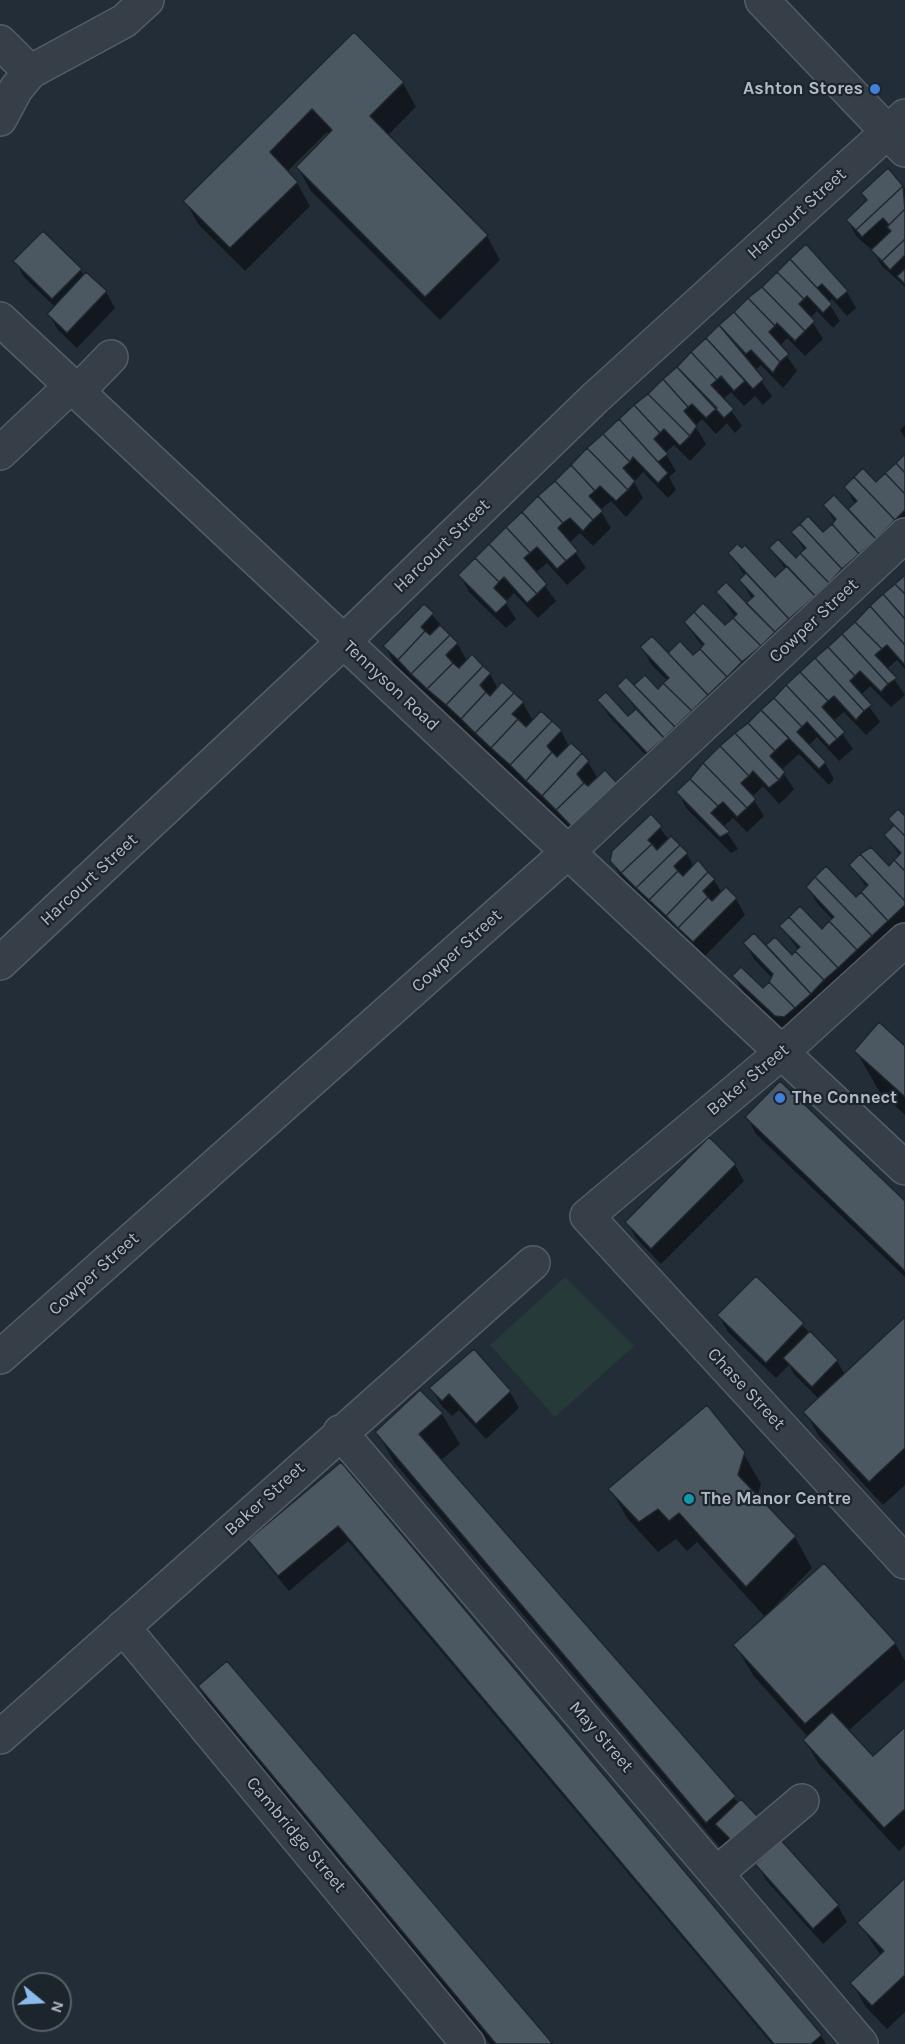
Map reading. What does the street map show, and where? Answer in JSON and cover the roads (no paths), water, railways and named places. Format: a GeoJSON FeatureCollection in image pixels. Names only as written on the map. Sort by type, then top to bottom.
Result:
{"type":"FeatureCollection","features":[{"type":"Feature","properties":{"kind":"street"},"geometry":{"type":"LineString","coordinates":[[0,119],[16,89],[30,72],[124,21],[147,0]]}},
{"type":"Feature","properties":{"kind":"street"},"geometry":{"type":"LineString","coordinates":[[762,0],[899,133]]}},
{"type":"Feature","properties":{"kind":"street"},"geometry":{"type":"LineString","coordinates":[[0,42],[30,72]]}},
{"type":"Feature","properties":{"kind":"street","name":"Harcourt Street"},"geometry":{"type":"LineString","coordinates":[[0,963],[343,642],[595,398],[899,133]]}},
{"type":"Feature","properties":{"kind":"street","name":"Tennyson Road"},"geometry":{"type":"LineString","coordinates":[[0,319],[73,390],[569,851],[905,1168]]}},
{"type":"Feature","properties":{"kind":"street"},"geometry":{"type":"LineString","coordinates":[[0,453],[111,357]]}},
{"type":"Feature","properties":{"kind":"street","name":"Cowper Street"},"geometry":{"type":"LineString","coordinates":[[0,1357],[569,851],[905,535]]}},
{"type":"Feature","properties":{"kind":"street","name":"Baker Street"},"geometry":{"type":"LineString","coordinates":[[587,1216],[781,1053],[905,940]]}},
{"type":"Feature","properties":{"kind":"street","name":"Chase Street"},"geometry":{"type":"LineString","coordinates":[[587,1216],[905,1562]]}},
{"type":"Feature","properties":{"kind":"street","name":"Baker Street"},"geometry":{"type":"LineString","coordinates":[[0,1737],[340,1432],[533,1263]]}},
{"type":"Feature","properties":{"kind":"street","name":"May Street"},"geometry":{"type":"LineString","coordinates":[[340,1432],[717,1872],[861,2044]]}},
{"type":"Feature","properties":{"kind":"street","name":"Cambridge Street"},"geometry":{"type":"LineString","coordinates":[[123,1627],[468,2044]]}},
{"type":"Feature","properties":{"kind":"street"},"geometry":{"type":"LineString","coordinates":[[717,1872],[802,1801]]}},
{"type":"Feature","properties":{"kind":"place","name":"Ashton Stores"},"geometry":{"type":"Point","coordinates":[875,89]}},
{"type":"Feature","properties":{"kind":"place","name":"The Connect"},"geometry":{"type":"Point","coordinates":[780,1098]}},
{"type":"Feature","properties":{"kind":"place","name":"The Manor Centre"},"geometry":{"type":"Point","coordinates":[689,1499]}}]}
